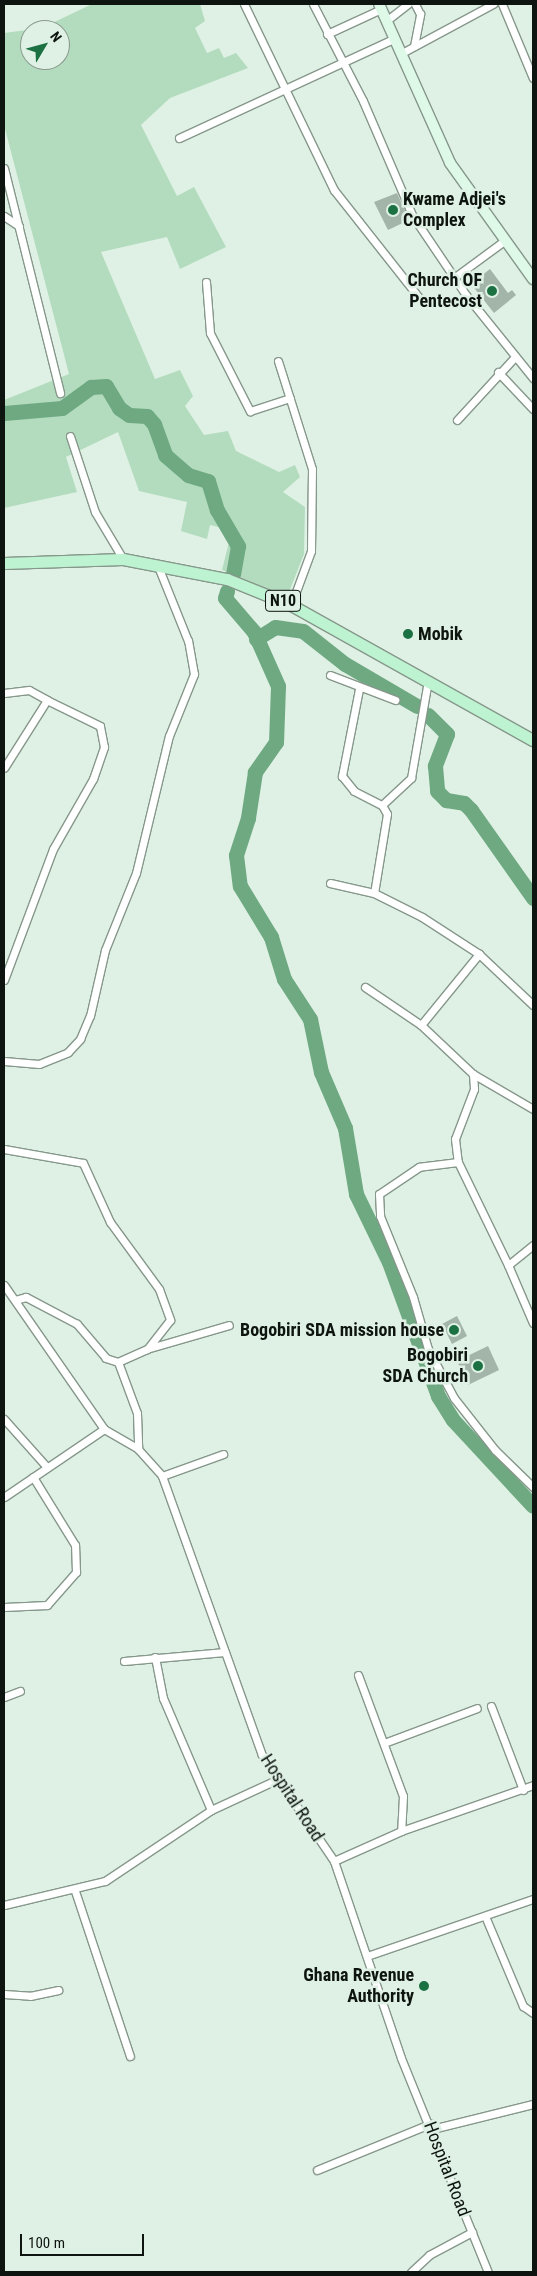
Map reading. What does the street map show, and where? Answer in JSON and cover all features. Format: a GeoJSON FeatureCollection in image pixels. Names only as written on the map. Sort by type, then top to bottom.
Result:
{"type":"FeatureCollection","features":[{"type":"Feature","properties":{"kind":"main road","name":"N10"},"geometry":{"type":"LineString","coordinates":[[4,563],[123,559],[222,578],[291,605],[533,740]]}},
{"type":"Feature","properties":{"kind":"street"},"geometry":{"type":"LineString","coordinates":[[244,4],[334,190],[421,300]]}},
{"type":"Feature","properties":{"kind":"street"},"geometry":{"type":"LineString","coordinates":[[386,21],[408,4]]}},
{"type":"Feature","properties":{"kind":"street"},"geometry":{"type":"LineString","coordinates":[[414,46],[420,14],[415,4]]}},
{"type":"Feature","properties":{"kind":"street"},"geometry":{"type":"LineString","coordinates":[[400,54],[493,4]]}},
{"type":"Feature","properties":{"kind":"street"},"geometry":{"type":"LineString","coordinates":[[502,4],[533,78]]}},
{"type":"Feature","properties":{"kind":"street"},"geometry":{"type":"LineString","coordinates":[[316,5],[339,61],[363,101],[412,215],[455,277],[533,378]]}},
{"type":"Feature","properties":{"kind":"street"},"geometry":{"type":"LineString","coordinates":[[327,34],[380,6],[393,39],[450,163],[504,241],[532,272]]}},
{"type":"Feature","properties":{"kind":"street"},"geometry":{"type":"LineString","coordinates":[[179,138],[339,61],[393,39]]}},
{"type":"Feature","properties":{"kind":"street"},"geometry":{"type":"LineString","coordinates":[[4,168],[60,393]]}},
{"type":"Feature","properties":{"kind":"street"},"geometry":{"type":"LineString","coordinates":[[4,208],[4,214],[19,226]]}},
{"type":"Feature","properties":{"kind":"street"},"geometry":{"type":"LineString","coordinates":[[455,277],[504,241]]}},
{"type":"Feature","properties":{"kind":"street"},"geometry":{"type":"LineString","coordinates":[[206,282],[210,333],[250,411],[290,398]]}},
{"type":"Feature","properties":{"kind":"street"},"geometry":{"type":"LineString","coordinates":[[457,420],[498,372],[515,357]]}},
{"type":"Feature","properties":{"kind":"street"},"geometry":{"type":"LineString","coordinates":[[278,361],[312,469],[311,551],[291,605]]}},
{"type":"Feature","properties":{"kind":"street"},"geometry":{"type":"LineString","coordinates":[[498,372],[533,409]]}},
{"type":"Feature","properties":{"kind":"street"},"geometry":{"type":"LineString","coordinates":[[70,436],[95,512],[123,559]]}},
{"type":"Feature","properties":{"kind":"street"},"geometry":{"type":"LineString","coordinates":[[4,1061],[39,1064],[68,1052],[80,1039],[90,1016],[105,950],[136,873],[169,736],[194,674],[188,641],[157,564]]}},
{"type":"Feature","properties":{"kind":"street"},"geometry":{"type":"LineString","coordinates":[[330,675],[358,689],[395,700]]}},
{"type":"Feature","properties":{"kind":"street"},"geometry":{"type":"LineString","coordinates":[[382,805],[411,778],[428,681]]}},
{"type":"Feature","properties":{"kind":"street"},"geometry":{"type":"LineString","coordinates":[[358,689],[342,776],[354,791],[382,805]]}},
{"type":"Feature","properties":{"kind":"street"},"geometry":{"type":"LineString","coordinates":[[4,693],[29,690],[100,726],[104,747],[93,779],[53,849],[4,980]]}},
{"type":"Feature","properties":{"kind":"street"},"geometry":{"type":"LineString","coordinates":[[4,768],[48,700]]}},
{"type":"Feature","properties":{"kind":"street"},"geometry":{"type":"LineString","coordinates":[[374,893],[386,827],[382,805]]}},
{"type":"Feature","properties":{"kind":"street"},"geometry":{"type":"LineString","coordinates":[[330,883],[374,893],[422,916],[479,954],[533,1005]]}},
{"type":"Feature","properties":{"kind":"street"},"geometry":{"type":"LineString","coordinates":[[421,1024],[479,954]]}},
{"type":"Feature","properties":{"kind":"street"},"geometry":{"type":"LineString","coordinates":[[365,987],[421,1024],[473,1074],[533,1109]]}},
{"type":"Feature","properties":{"kind":"street"},"geometry":{"type":"LineString","coordinates":[[473,1074],[474,1089],[455,1139],[458,1162],[508,1265],[533,1322]]}},
{"type":"Feature","properties":{"kind":"street"},"geometry":{"type":"LineString","coordinates":[[4,1149],[83,1163],[101,1206],[148,1272],[168,1310],[165,1332],[147,1349]]}},
{"type":"Feature","properties":{"kind":"street"},"geometry":{"type":"LineString","coordinates":[[458,1162],[419,1167],[382,1191],[377,1201],[380,1216],[413,1297],[428,1349],[454,1398],[495,1450],[533,1487]]}},
{"type":"Feature","properties":{"kind":"street"},"geometry":{"type":"LineString","coordinates":[[508,1265],[533,1245]]}},
{"type":"Feature","properties":{"kind":"street"},"geometry":{"type":"LineString","coordinates":[[4,1285],[104,1429],[46,1466],[4,1497]]}},
{"type":"Feature","properties":{"kind":"street"},"geometry":{"type":"LineString","coordinates":[[16,1300],[26,1297],[77,1324],[106,1358],[118,1362],[147,1349],[229,1324]]}},
{"type":"Feature","properties":{"kind":"street"},"geometry":{"type":"LineString","coordinates":[[118,1362],[137,1413],[138,1449]]}},
{"type":"Feature","properties":{"kind":"street"},"geometry":{"type":"LineString","coordinates":[[4,1419],[46,1466]]}},
{"type":"Feature","properties":{"kind":"street","name":"Hospital Road"},"geometry":{"type":"LineString","coordinates":[[104,1429],[138,1449],[162,1476],[262,1755],[276,1780],[334,1861],[402,2058],[488,2272]]}},
{"type":"Feature","properties":{"kind":"street"},"geometry":{"type":"LineString","coordinates":[[162,1476],[223,1454]]}},
{"type":"Feature","properties":{"kind":"street"},"geometry":{"type":"LineString","coordinates":[[4,1607],[47,1604],[76,1572],[75,1544],[33,1477]]}},
{"type":"Feature","properties":{"kind":"street"},"geometry":{"type":"LineString","coordinates":[[124,1661],[225,1652]]}},
{"type":"Feature","properties":{"kind":"street"},"geometry":{"type":"LineString","coordinates":[[154,1657],[162,1698],[211,1810]]}},
{"type":"Feature","properties":{"kind":"street"},"geometry":{"type":"LineString","coordinates":[[358,1675],[402,1796],[401,1831]]}},
{"type":"Feature","properties":{"kind":"street"},"geometry":{"type":"LineString","coordinates":[[4,1697],[20,1691]]}},
{"type":"Feature","properties":{"kind":"street"},"geometry":{"type":"LineString","coordinates":[[492,1706],[523,1790]]}},
{"type":"Feature","properties":{"kind":"street"},"geometry":{"type":"LineString","coordinates":[[384,1743],[477,1708]]}},
{"type":"Feature","properties":{"kind":"street"},"geometry":{"type":"LineString","coordinates":[[4,1905],[75,1891],[105,1881],[211,1810],[276,1780]]}},
{"type":"Feature","properties":{"kind":"street"},"geometry":{"type":"LineString","coordinates":[[334,1861],[401,1831],[533,1785]]}},
{"type":"Feature","properties":{"kind":"street"},"geometry":{"type":"LineString","coordinates":[[75,1891],[130,2056]]}},
{"type":"Feature","properties":{"kind":"street"},"geometry":{"type":"LineString","coordinates":[[367,1956],[533,1899]]}},
{"type":"Feature","properties":{"kind":"street"},"geometry":{"type":"LineString","coordinates":[[485,1916],[523,2006],[533,2013]]}},
{"type":"Feature","properties":{"kind":"street"},"geometry":{"type":"LineString","coordinates":[[4,1994],[30,1996],[58,1990]]}},
{"type":"Feature","properties":{"kind":"street"},"geometry":{"type":"LineString","coordinates":[[317,2170],[431,2127],[533,2104]]}},
{"type":"Feature","properties":{"kind":"street"},"geometry":{"type":"LineString","coordinates":[[411,2272],[429,2255],[472,2232]]}},
{"type":"Feature","properties":{"kind":"green space"},"geometry":{"type":"Polygon","coordinates":[[[92,4],[200,4],[205,21],[195,28],[207,53],[219,48],[224,58],[236,53],[248,68],[170,98],[141,125],[177,196],[194,187],[226,247],[180,269],[167,237],[101,252],[155,379],[180,370],[193,396],[185,406],[204,435],[228,431],[236,451],[279,472],[295,465],[300,477],[283,492],[305,507],[304,554],[287,597],[222,570],[230,538],[222,528],[210,525],[207,539],[181,531],[187,502],[139,491],[118,432],[66,457],[77,492],[4,508],[4,400],[69,374],[4,125],[4,33],[20,31],[20,70],[70,70],[70,20],[59,20],[92,4]]]}},
{"type":"Feature","properties":{"kind":"building","name":"Kwame Adjei's Complex"},"geometry":{"type":"Polygon","coordinates":[[[397,193],[409,220],[388,230],[374,202],[397,193]]]}},
{"type":"Feature","properties":{"kind":"building","name":"Church OF Pentecost"},"geometry":{"type":"Polygon","coordinates":[[[490,269],[508,293],[512,290],[516,295],[494,313],[471,284],[490,269]]]}},
{"type":"Feature","properties":{"kind":"building","name":"Bogobiri SDA mission house"},"geometry":{"type":"Polygon","coordinates":[[[457,1316],[467,1336],[452,1344],[442,1324],[457,1316]]]}},
{"type":"Feature","properties":{"kind":"building","name":"Bogobiri SDA Church"},"geometry":{"type":"Polygon","coordinates":[[[488,1346],[499,1370],[468,1385],[457,1361],[488,1346]]]}},
{"type":"Feature","properties":{"kind":"waterway"},"geometry":{"type":"LineString","coordinates":[[4,413],[62,408],[91,387],[106,386],[119,408],[129,415],[147,416],[154,424],[165,455],[188,475],[208,481],[217,510],[238,546],[233,574]]}},
{"type":"Feature","properties":{"kind":"waterway"},"geometry":{"type":"LineString","coordinates":[[227,591],[225,598],[254,632],[278,686],[276,742],[255,772],[248,818],[236,855],[240,886],[271,937],[284,979],[310,1019],[321,1072],[345,1128],[356,1194],[389,1262],[438,1396],[453,1420],[533,1506]]}},
{"type":"Feature","properties":{"kind":"waterway"},"geometry":{"type":"LineString","coordinates":[[256,639],[275,627],[303,631],[345,664],[417,706]]}},
{"type":"Feature","properties":{"kind":"waterway"},"geometry":{"type":"LineString","coordinates":[[428,715],[447,734],[435,766],[437,791],[446,800],[464,803],[471,810],[533,898]]}},
{"type":"Feature","properties":{"kind":"place","name":"Kwame Adjei's Complex"},"geometry":{"type":"Point","coordinates":[393,210]}},
{"type":"Feature","properties":{"kind":"place","name":"Church OF Pentecost"},"geometry":{"type":"Point","coordinates":[492,291]}},
{"type":"Feature","properties":{"kind":"place","name":"Mobik"},"geometry":{"type":"Point","coordinates":[408,634]}},
{"type":"Feature","properties":{"kind":"place","name":"Bogobiri SDA mission house"},"geometry":{"type":"Point","coordinates":[454,1330]}},
{"type":"Feature","properties":{"kind":"place","name":"Bogobiri SDA Church"},"geometry":{"type":"Point","coordinates":[478,1366]}},
{"type":"Feature","properties":{"kind":"place","name":"Ghana Revenue Authority"},"geometry":{"type":"Point","coordinates":[424,1986]}}]}
